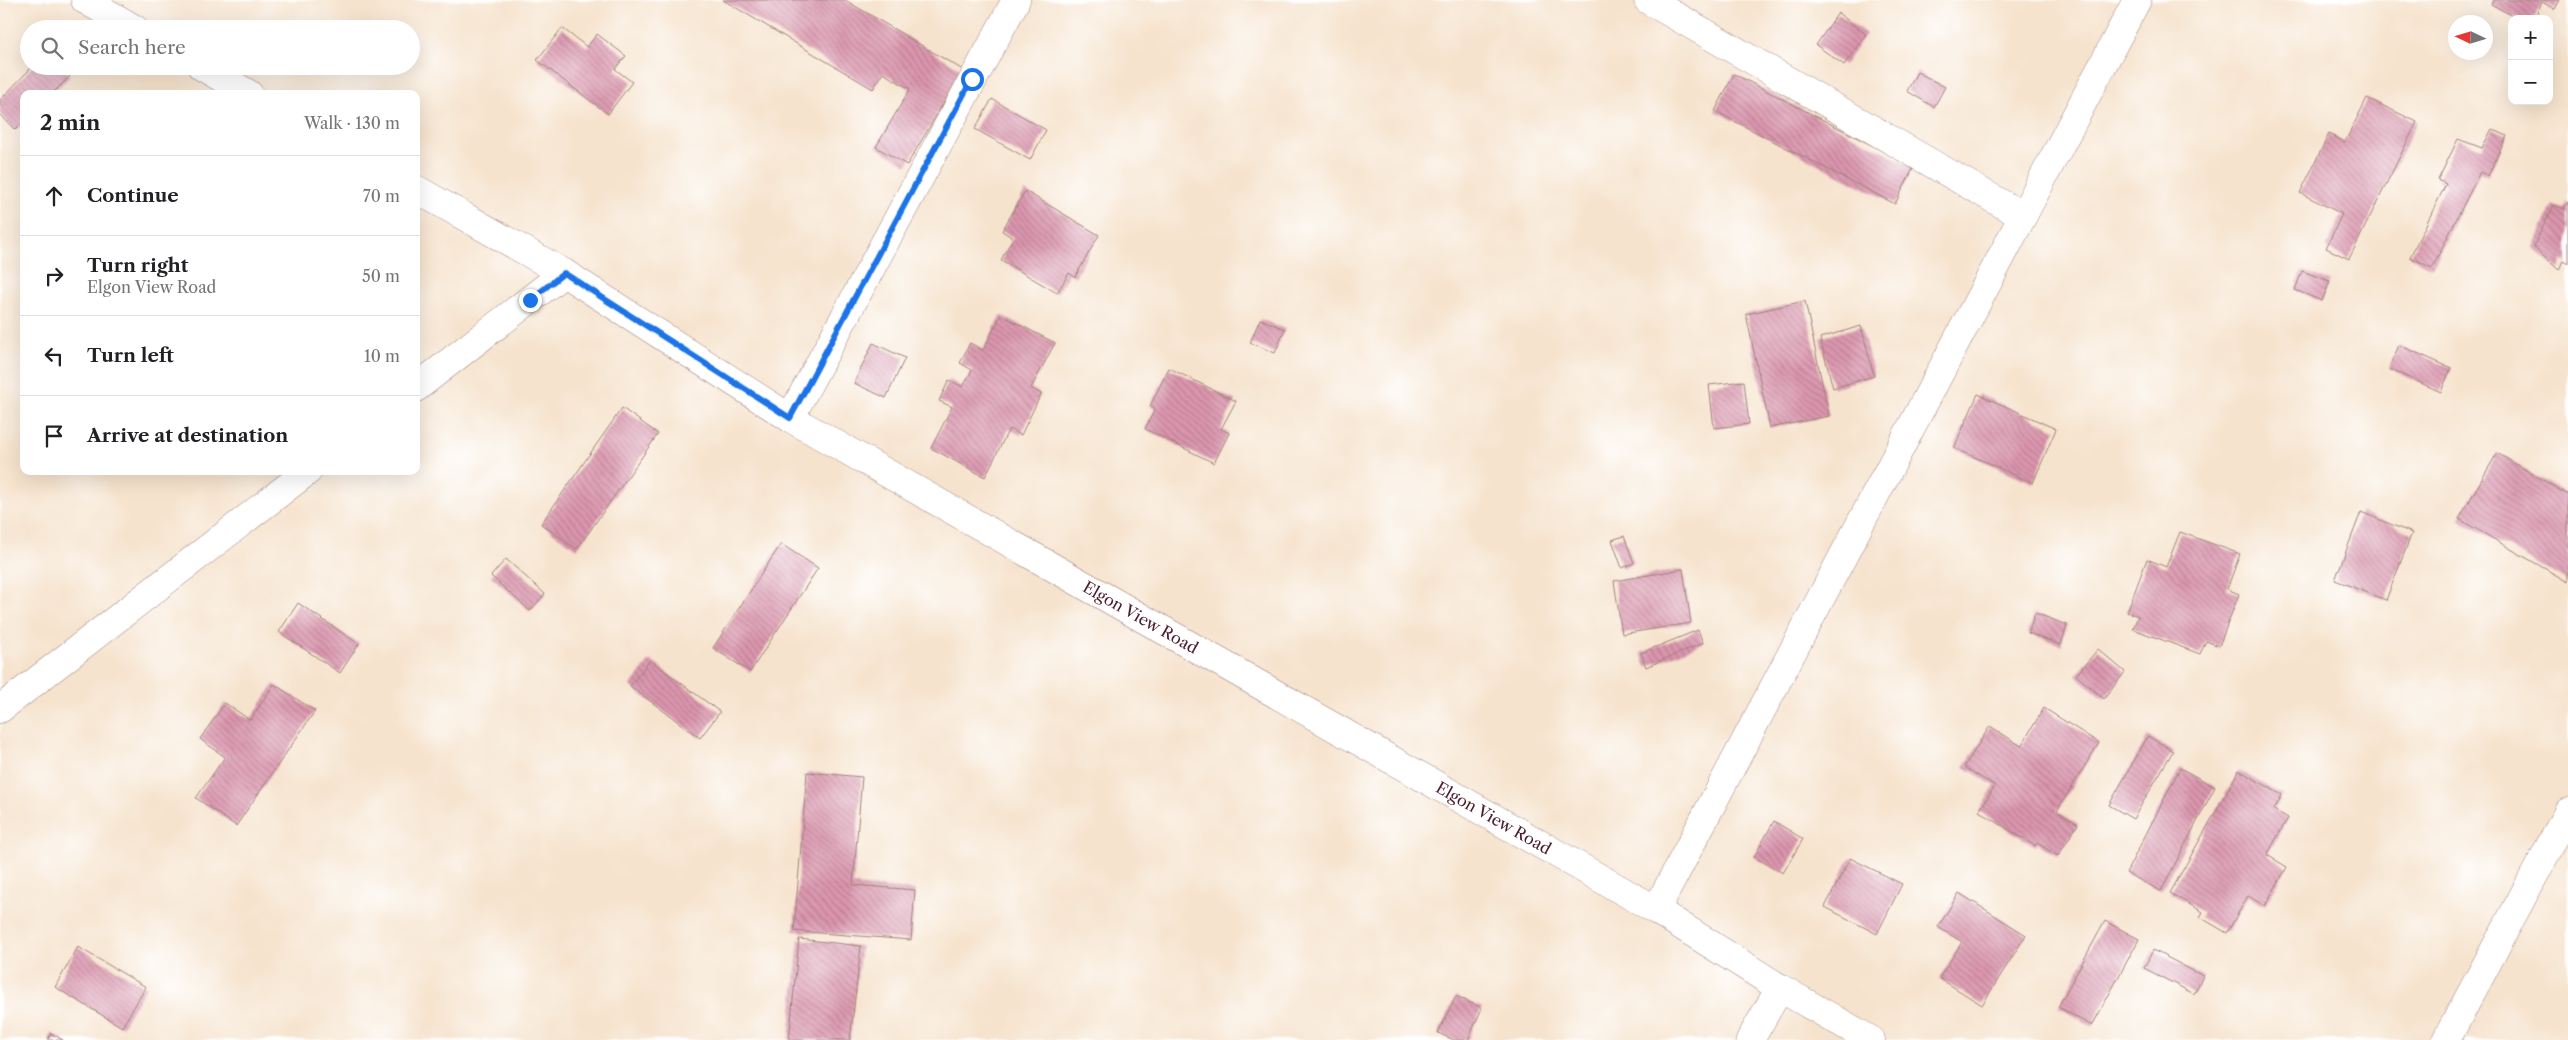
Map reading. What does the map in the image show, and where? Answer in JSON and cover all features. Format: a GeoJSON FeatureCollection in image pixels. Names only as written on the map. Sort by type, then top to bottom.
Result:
{"type":"FeatureCollection","features":[{"type":"Feature","properties":{"kind":"street"},"geometry":{"type":"LineString","coordinates":[[85,0],[120,20]]}},
{"type":"Feature","properties":{"kind":"street"},"geometry":{"type":"LineString","coordinates":[[790,418],[1016,0]]}},
{"type":"Feature","properties":{"kind":"street"},"geometry":{"type":"LineString","coordinates":[[1648,0],[2023,216]]}},
{"type":"Feature","properties":{"kind":"street"},"geometry":{"type":"LineString","coordinates":[[1656,910],[2137,0]]}},
{"type":"Feature","properties":{"kind":"street"},"geometry":{"type":"LineString","coordinates":[[216,75],[242,90]]}},
{"type":"Feature","properties":{"kind":"street","name":"Elgon View Road"},"geometry":{"type":"LineString","coordinates":[[420,191],[564,273],[790,418],[1656,910],[1780,988],[1871,1040]]}},
{"type":"Feature","properties":{"kind":"street"},"geometry":{"type":"LineString","coordinates":[[420,385],[564,273]]}},
{"type":"Feature","properties":{"kind":"street"},"geometry":{"type":"LineString","coordinates":[[0,709],[303,475]]}},
{"type":"Feature","properties":{"kind":"street"},"geometry":{"type":"LineString","coordinates":[[2446,1040],[2568,812]]}},
{"type":"Feature","properties":{"kind":"street"},"geometry":{"type":"LineString","coordinates":[[1750,1040],[1780,988]]}},
{"type":"Feature","properties":{"kind":"building"},"geometry":{"type":"Polygon","coordinates":[[[723,0],[845,0],[963,70],[907,165],[876,147],[910,89],[883,73],[873,89],[723,0]]]}},
{"type":"Feature","properties":{"kind":"building"},"geometry":{"type":"Polygon","coordinates":[[[2493,0],[2560,0],[2555,9],[2542,2],[2536,15],[2511,15],[2491,4],[2493,0]]]}},
{"type":"Feature","properties":{"kind":"building"},"geometry":{"type":"Polygon","coordinates":[[[1838,13],[1866,34],[1844,65],[1816,45],[1838,13]]]}},
{"type":"Feature","properties":{"kind":"building"},"geometry":{"type":"Polygon","coordinates":[[[562,28],[587,47],[597,34],[626,56],[615,69],[632,82],[608,114],[537,60],[562,28]]]}},
{"type":"Feature","properties":{"kind":"building"},"geometry":{"type":"Polygon","coordinates":[[[1917,72],[1945,87],[1934,107],[1907,91],[1917,72]]]}},
{"type":"Feature","properties":{"kind":"building"},"geometry":{"type":"Polygon","coordinates":[[[1734,74],[1914,167],[1895,204],[1715,111],[1734,74]]]}},
{"type":"Feature","properties":{"kind":"building"},"geometry":{"type":"Polygon","coordinates":[[[24,75],[70,76],[56,90],[20,90],[20,126],[15,130],[0,114],[0,100],[24,75]]]}},
{"type":"Feature","properties":{"kind":"building"},"geometry":{"type":"Polygon","coordinates":[[[2367,98],[2417,122],[2349,259],[2326,248],[2342,214],[2300,193],[2329,134],[2345,142],[2367,98]]]}},
{"type":"Feature","properties":{"kind":"building"},"geometry":{"type":"Polygon","coordinates":[[[992,99],[1046,130],[1030,160],[975,129],[992,99]]]}},
{"type":"Feature","properties":{"kind":"building"},"geometry":{"type":"Polygon","coordinates":[[[2492,129],[2507,136],[2488,176],[2480,172],[2432,268],[2410,257],[2446,184],[2438,180],[2458,139],[2482,148],[2492,129]]]}},
{"type":"Feature","properties":{"kind":"building"},"geometry":{"type":"Polygon","coordinates":[[[1025,191],[1099,235],[1075,277],[1069,273],[1057,293],[1001,260],[1013,238],[1002,231],[1025,191]]]}},
{"type":"Feature","properties":{"kind":"building"},"geometry":{"type":"Polygon","coordinates":[[[2568,202],[2568,263],[2563,260],[2559,270],[2533,247],[2554,205],[2564,209],[2568,202]]]}},
{"type":"Feature","properties":{"kind":"building"},"geometry":{"type":"Polygon","coordinates":[[[2302,271],[2330,281],[2322,301],[2295,290],[2302,271]]]}},
{"type":"Feature","properties":{"kind":"building"},"geometry":{"type":"Polygon","coordinates":[[[1805,301],[1829,416],[1770,428],[1746,314],[1805,301]]]}},
{"type":"Feature","properties":{"kind":"building"},"geometry":{"type":"Polygon","coordinates":[[[1001,315],[1055,343],[1031,388],[1041,394],[1021,435],[1009,429],[985,477],[931,448],[952,407],[939,401],[949,380],[963,387],[972,370],[960,363],[970,343],[983,350],[1001,315]]]}},
{"type":"Feature","properties":{"kind":"building"},"geometry":{"type":"Polygon","coordinates":[[[1260,319],[1285,329],[1275,353],[1250,343],[1260,319]]]}},
{"type":"Feature","properties":{"kind":"building"},"geometry":{"type":"Polygon","coordinates":[[[1861,326],[1874,376],[1833,388],[1820,338],[1861,326]]]}},
{"type":"Feature","properties":{"kind":"building"},"geometry":{"type":"Polygon","coordinates":[[[873,343],[905,358],[886,398],[854,383],[873,343]]]}},
{"type":"Feature","properties":{"kind":"building"},"geometry":{"type":"Polygon","coordinates":[[[2399,345],[2451,368],[2441,392],[2389,369],[2399,345]]]}},
{"type":"Feature","properties":{"kind":"building"},"geometry":{"type":"Polygon","coordinates":[[[1169,368],[1236,401],[1221,429],[1229,433],[1214,463],[1145,429],[1155,409],[1150,406],[1169,368]]]}},
{"type":"Feature","properties":{"kind":"building"},"geometry":{"type":"Polygon","coordinates":[[[1744,381],[1749,424],[1714,428],[1709,385],[1744,381]]]}},
{"type":"Feature","properties":{"kind":"building"},"geometry":{"type":"Polygon","coordinates":[[[1978,394],[2056,429],[2033,483],[1954,448],[1978,394]]]}},
{"type":"Feature","properties":{"kind":"building"},"geometry":{"type":"Polygon","coordinates":[[[622,408],[658,434],[577,549],[541,524],[622,408]]]}},
{"type":"Feature","properties":{"kind":"building"},"geometry":{"type":"Polygon","coordinates":[[[2497,453],[2568,495],[2568,582],[2459,519],[2497,453]]]}},
{"type":"Feature","properties":{"kind":"building"},"geometry":{"type":"Polygon","coordinates":[[[2361,512],[2412,533],[2386,600],[2335,580],[2361,512]]]}},
{"type":"Feature","properties":{"kind":"building"},"geometry":{"type":"Polygon","coordinates":[[[2180,532],[2240,554],[2227,589],[2239,594],[2219,646],[2206,641],[2200,654],[2133,629],[2138,616],[2127,612],[2147,559],[2166,567],[2180,532]]]}},
{"type":"Feature","properties":{"kind":"building"},"geometry":{"type":"Polygon","coordinates":[[[1624,536],[1634,563],[1622,568],[1612,540],[1624,536]]]}},
{"type":"Feature","properties":{"kind":"building"},"geometry":{"type":"Polygon","coordinates":[[[781,544],[818,568],[750,672],[713,648],[781,544]]]}},
{"type":"Feature","properties":{"kind":"building"},"geometry":{"type":"Polygon","coordinates":[[[506,559],[545,594],[530,611],[491,576],[506,559]]]}},
{"type":"Feature","properties":{"kind":"building"},"geometry":{"type":"Polygon","coordinates":[[[1683,569],[1691,623],[1622,634],[1614,581],[1683,569]]]}},
{"type":"Feature","properties":{"kind":"building"},"geometry":{"type":"Polygon","coordinates":[[[298,603],[359,644],[340,673],[279,632],[298,603]]]}},
{"type":"Feature","properties":{"kind":"building"},"geometry":{"type":"Polygon","coordinates":[[[2035,613],[2067,625],[2061,645],[2028,633],[2035,613]]]}},
{"type":"Feature","properties":{"kind":"building"},"geometry":{"type":"Polygon","coordinates":[[[1698,630],[1703,643],[1646,667],[1641,653],[1698,630]]]}},
{"type":"Feature","properties":{"kind":"building"},"geometry":{"type":"Polygon","coordinates":[[[2098,649],[2125,672],[2104,699],[2076,675],[2098,649]]]}},
{"type":"Feature","properties":{"kind":"building"},"geometry":{"type":"Polygon","coordinates":[[[650,660],[720,712],[700,738],[630,686],[650,660]]]}},
{"type":"Feature","properties":{"kind":"building"},"geometry":{"type":"Polygon","coordinates":[[[274,684],[315,711],[236,826],[196,798],[225,757],[200,739],[225,703],[250,720],[274,684]]]}},
{"type":"Feature","properties":{"kind":"building"},"geometry":{"type":"Polygon","coordinates":[[[2044,708],[2099,743],[2057,811],[2078,824],[2058,856],[2037,843],[2035,846],[1979,811],[1995,786],[1964,767],[1990,726],[2021,746],[2044,708]]]}},
{"type":"Feature","properties":{"kind":"building"},"geometry":{"type":"Polygon","coordinates":[[[2148,736],[2173,751],[2133,819],[2109,805],[2148,736]]]}},
{"type":"Feature","properties":{"kind":"building"},"geometry":{"type":"Polygon","coordinates":[[[2180,768],[2215,787],[2161,891],[2126,873],[2180,768]]]}},
{"type":"Feature","properties":{"kind":"building"},"geometry":{"type":"Polygon","coordinates":[[[2239,770],[2282,795],[2274,810],[2288,818],[2267,855],[2287,867],[2265,906],[2248,896],[2227,933],[2200,917],[2203,912],[2170,893],[2239,770]]]}},
{"type":"Feature","properties":{"kind":"building"},"geometry":{"type":"Polygon","coordinates":[[[807,772],[862,777],[853,885],[915,890],[911,940],[794,931],[807,772]]]}},
{"type":"Feature","properties":{"kind":"building"},"geometry":{"type":"Polygon","coordinates":[[[1774,821],[1803,839],[1783,873],[1754,857],[1774,821]]]}},
{"type":"Feature","properties":{"kind":"building"},"geometry":{"type":"Polygon","coordinates":[[[1850,858],[1902,884],[1877,934],[1825,907],[1850,858]]]}},
{"type":"Feature","properties":{"kind":"building"},"geometry":{"type":"Polygon","coordinates":[[[1959,893],[2026,935],[1982,1005],[1939,978],[1962,942],[1938,927],[1959,893]]]}},
{"type":"Feature","properties":{"kind":"building"},"geometry":{"type":"Polygon","coordinates":[[[2105,921],[2139,939],[2092,1026],[2058,1007],[2105,921]]]}},
{"type":"Feature","properties":{"kind":"building"},"geometry":{"type":"Polygon","coordinates":[[[799,939],[861,946],[850,1040],[789,1040],[799,939]]]}},
{"type":"Feature","properties":{"kind":"building"},"geometry":{"type":"Polygon","coordinates":[[[78,947],[146,987],[122,1027],[55,987],[78,947]]]}},
{"type":"Feature","properties":{"kind":"building"},"geometry":{"type":"Polygon","coordinates":[[[2153,950],[2203,976],[2194,994],[2144,968],[2153,950]]]}},
{"type":"Feature","properties":{"kind":"building"},"geometry":{"type":"Polygon","coordinates":[[[1456,996],[1482,1008],[1468,1040],[1454,1040],[1438,1033],[1456,996]]]}},
{"type":"Feature","properties":{"kind":"building"},"geometry":{"type":"Polygon","coordinates":[[[51,1033],[63,1040],[48,1040],[51,1033]]]}},
{"type":"Feature","properties":{"kind":"route"},"geometry":{"type":"LineString","coordinates":[[530,300],[564,273],[790,418],[972,79]]}}]}
